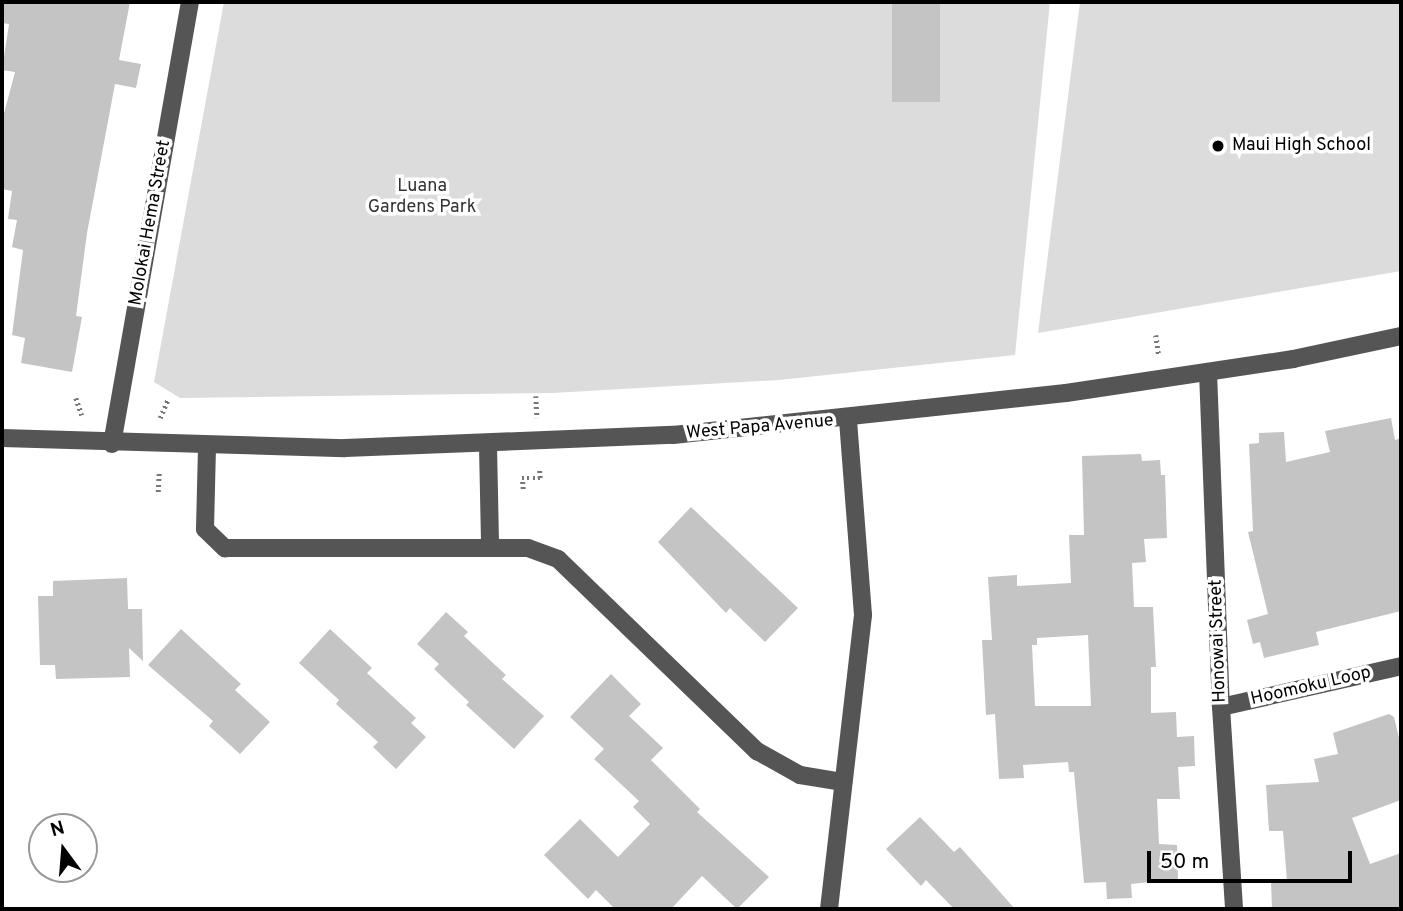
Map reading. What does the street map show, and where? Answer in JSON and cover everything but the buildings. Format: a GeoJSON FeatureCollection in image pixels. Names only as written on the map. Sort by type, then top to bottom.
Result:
{"type":"FeatureCollection","features":[{"type":"Feature","properties":{"kind":"street","name":"Molokai Hema Street"},"geometry":{"type":"LineString","coordinates":[[112,444],[190,2]]}},
{"type":"Feature","properties":{"kind":"street","name":"West Papa Avenue"},"geometry":{"type":"LineString","coordinates":[[2,438],[207,447],[488,446],[848,420],[1208,372],[1401,336]]}},
{"type":"Feature","properties":{"kind":"street","name":"Honowai Street"},"geometry":{"type":"LineString","coordinates":[[1208,372],[1221,707],[1234,909]]}},
{"type":"Feature","properties":{"kind":"street"},"geometry":{"type":"LineString","coordinates":[[829,909],[863,615],[848,420]]}},
{"type":"Feature","properties":{"kind":"street"},"geometry":{"type":"LineString","coordinates":[[488,446],[490,545]]}},
{"type":"Feature","properties":{"kind":"street"},"geometry":{"type":"LineString","coordinates":[[207,447],[205,530],[225,548],[490,545],[528,548],[558,559],[757,751],[800,775],[844,782]]}},
{"type":"Feature","properties":{"kind":"street","name":"Hoomoku Loop"},"geometry":{"type":"LineString","coordinates":[[1221,707],[1401,666]]}},
{"type":"Feature","properties":{"kind":"path"},"geometry":{"type":"LineString","coordinates":[[1156,335],[1159,356]]}},
{"type":"Feature","properties":{"kind":"path"},"geometry":{"type":"LineString","coordinates":[[536,396],[537,419]]}},
{"type":"Feature","properties":{"kind":"path"},"geometry":{"type":"LineString","coordinates":[[76,398],[82,415]]}},
{"type":"Feature","properties":{"kind":"path"},"geometry":{"type":"LineString","coordinates":[[160,418],[168,399]]}},
{"type":"Feature","properties":{"kind":"path"},"geometry":{"type":"LineString","coordinates":[[523,489],[522,478],[540,478],[539,467]]}},
{"type":"Feature","properties":{"kind":"path"},"geometry":{"type":"LineString","coordinates":[[158,492],[159,471]]}},
{"type":"Feature","properties":{"kind":"green space","name":"Luana Gardens Park"},"geometry":{"type":"Polygon","coordinates":[[[224,2],[1050,2],[1015,355],[779,380],[553,393],[180,398],[154,382],[224,2]]]}},
{"type":"Feature","properties":{"kind":"green space","name":"Maui High School"},"geometry":{"type":"Polygon","coordinates":[[[1080,2],[1401,2],[1401,271],[1038,333],[1080,2]]]}},
{"type":"Feature","properties":{"kind":"place","name":"Maui High School"},"geometry":{"type":"Point","coordinates":[1218,146]}}]}
